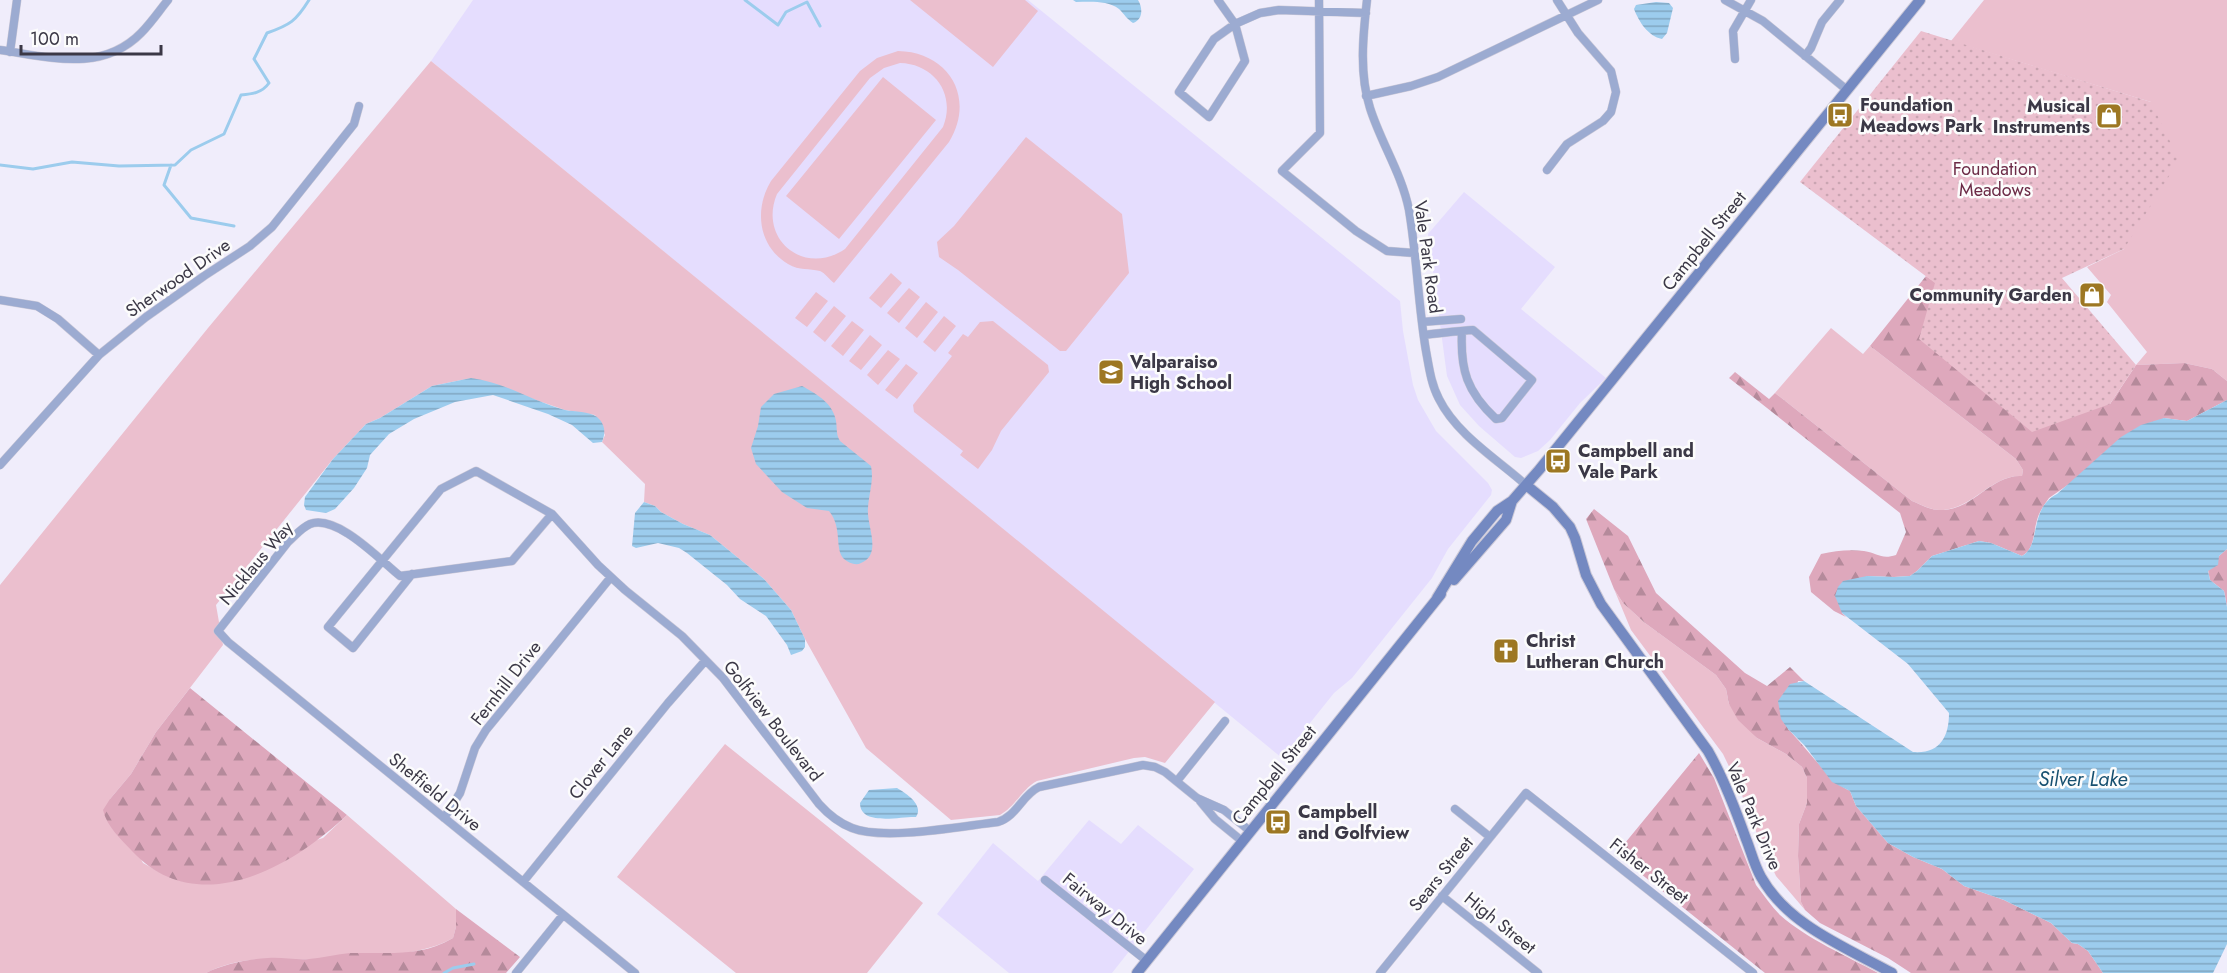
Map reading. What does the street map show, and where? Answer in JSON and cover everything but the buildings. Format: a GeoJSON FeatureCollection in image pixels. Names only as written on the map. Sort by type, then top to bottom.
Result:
{"type":"FeatureCollection","features":[{"type":"Feature","properties":{"kind":"main road","name":"Campbell Street"},"geometry":{"type":"LineString","coordinates":[[1137,973],[1437,598],[1472,541],[1497,511],[1512,501],[1526,485],[1920,0]]}},
{"type":"Feature","properties":{"kind":"main road","name":"Vale Park Drive"},"geometry":{"type":"LineString","coordinates":[[1526,485],[1552,507],[1570,527],[1586,575],[1601,604],[1708,751],[1722,774],[1760,875],[1770,892],[1787,911],[1803,923],[1892,973]]}},
{"type":"Feature","properties":{"kind":"street"},"geometry":{"type":"LineString","coordinates":[[10,52],[17,0]]}},
{"type":"Feature","properties":{"kind":"street"},"geometry":{"type":"LineString","coordinates":[[0,50],[67,60],[92,58],[114,52],[141,33],[168,0]]}},
{"type":"Feature","properties":{"kind":"street"},"geometry":{"type":"LineString","coordinates":[[1218,0],[1235,24],[1245,61],[1209,117],[1179,92],[1214,39],[1235,24],[1260,13],[1280,10],[1366,13]]}},
{"type":"Feature","properties":{"kind":"street"},"geometry":{"type":"LineString","coordinates":[[1318,0],[1320,133],[1282,171],[1356,231],[1388,251],[1414,253]]}},
{"type":"Feature","properties":{"kind":"street"},"geometry":{"type":"LineString","coordinates":[[1547,170],[1567,144],[1603,121],[1611,111],[1615,99],[1615,85],[1611,71],[1578,33],[1557,0]]}},
{"type":"Feature","properties":{"kind":"street"},"geometry":{"type":"LineString","coordinates":[[1366,96],[1438,77],[1598,0]]}},
{"type":"Feature","properties":{"kind":"street"},"geometry":{"type":"LineString","coordinates":[[1725,0],[1744,10],[1846,90]]}},
{"type":"Feature","properties":{"kind":"street"},"geometry":{"type":"LineString","coordinates":[[1735,59],[1733,31],[1750,0]]}},
{"type":"Feature","properties":{"kind":"street"},"geometry":{"type":"LineString","coordinates":[[1805,56],[1822,22],[1840,0]]}},
{"type":"Feature","properties":{"kind":"street","name":"Vale Park Road"},"geometry":{"type":"LineString","coordinates":[[1366,1],[1363,70],[1366,96],[1404,190],[1424,335],[1438,398],[1447,413],[1463,431],[1526,485]]}},
{"type":"Feature","properties":{"kind":"street","name":"Sherwood Drive"},"geometry":{"type":"LineString","coordinates":[[0,465],[99,356],[146,317],[250,246],[272,227],[354,124],[359,106]]}},
{"type":"Feature","properties":{"kind":"street"},"geometry":{"type":"LineString","coordinates":[[0,300],[37,306],[58,319],[99,356]]}},
{"type":"Feature","properties":{"kind":"street"},"geometry":{"type":"LineString","coordinates":[[1422,322],[1461,319]]}},
{"type":"Feature","properties":{"kind":"street"},"geometry":{"type":"LineString","coordinates":[[1424,335],[1462,331],[1473,330],[1532,380],[1502,418],[1496,419],[1484,408],[1467,381],[1461,355],[1462,331]]}},
{"type":"Feature","properties":{"kind":"street","name":"Golfview Boulevard"},"geometry":{"type":"LineString","coordinates":[[412,574],[353,648],[328,627],[441,489],[476,471],[552,514],[611,578],[682,636],[728,684],[819,804],[835,819],[862,831],[893,833],[999,822],[1008,818],[1030,793],[1039,787],[1143,765],[1155,767],[1177,781],[1197,798],[1224,810],[1250,831]]}},
{"type":"Feature","properties":{"kind":"street"},"geometry":{"type":"LineString","coordinates":[[412,574],[512,561],[552,514]]}},
{"type":"Feature","properties":{"kind":"street","name":"Nicklaus Way"},"geometry":{"type":"LineString","coordinates":[[218,631],[288,542],[312,524],[329,525],[346,531],[400,576],[412,574]]}},
{"type":"Feature","properties":{"kind":"street","name":"Fernhill Drive"},"geometry":{"type":"LineString","coordinates":[[444,818],[460,793],[475,748],[486,730],[611,578]]}},
{"type":"Feature","properties":{"kind":"street","name":"Sheffield Drive"},"geometry":{"type":"LineString","coordinates":[[218,631],[228,642],[635,973]]}},
{"type":"Feature","properties":{"kind":"street","name":"Clover Lane"},"geometry":{"type":"LineString","coordinates":[[523,882],[668,703],[705,661]]}},
{"type":"Feature","properties":{"kind":"street"},"geometry":{"type":"LineString","coordinates":[[1177,781],[1225,722]]}},
{"type":"Feature","properties":{"kind":"street","name":"Sears Street"},"geometry":{"type":"LineString","coordinates":[[1380,973],[1526,793]]}},
{"type":"Feature","properties":{"kind":"street","name":"Fisher Street"},"geometry":{"type":"LineString","coordinates":[[1526,793],[1753,973]]}},
{"type":"Feature","properties":{"kind":"street"},"geometry":{"type":"LineString","coordinates":[[1197,798],[1215,819],[1242,841]]}},
{"type":"Feature","properties":{"kind":"street"},"geometry":{"type":"LineString","coordinates":[[1455,809],[1490,837]]}},
{"type":"Feature","properties":{"kind":"street","name":"Fairway Drive"},"geometry":{"type":"LineString","coordinates":[[1045,880],[1147,961]]}},
{"type":"Feature","properties":{"kind":"street","name":"High Street"},"geometry":{"type":"LineString","coordinates":[[1442,896],[1538,973]]}},
{"type":"Feature","properties":{"kind":"street"},"geometry":{"type":"LineString","coordinates":[[516,973],[562,915]]}},
{"type":"Feature","properties":{"kind":"shaded area","name":"Valparaiso High School"},"geometry":{"type":"Polygon","coordinates":[[[473,0],[1028,0],[1400,301],[1403,331],[1418,400],[1436,431],[1488,483],[1492,490],[1491,495],[1448,549],[1432,578],[1352,678],[1334,693],[1282,758],[431,61],[473,0]]]}},
{"type":"Feature","properties":{"kind":"shaded area"},"geometry":{"type":"Polygon","coordinates":[[[1464,192],[1555,267],[1521,309],[1606,378],[1580,403],[1550,440],[1538,451],[1521,458],[1515,457],[1479,426],[1460,405],[1447,376],[1428,234],[1464,192]]]}},
{"type":"Feature","properties":{"kind":"shaded area"},"geometry":{"type":"Polygon","coordinates":[[[1089,820],[1121,844],[1138,825],[1194,869],[1112,973],[1009,973],[937,914],[993,843],[1038,881],[1089,820]]]}},
{"type":"Feature","properties":{"kind":"green space"},"geometry":{"type":"Polygon","coordinates":[[[910,0],[1025,0],[1038,11],[993,67],[910,0]]]}},
{"type":"Feature","properties":{"kind":"green space"},"geometry":{"type":"Polygon","coordinates":[[[1984,0],[2227,0],[2227,381],[2212,369],[2184,363],[2136,365],[2147,352],[2107,302],[2111,295],[2087,267],[2124,249],[2151,102],[1951,41],[1984,0]]]}},
{"type":"Feature","properties":{"kind":"green space","name":"Foundation Meadows"},"geometry":{"type":"Polygon","coordinates":[[[1921,31],[2151,102],[2179,160],[2124,249],[2062,278],[2136,365],[2110,404],[2032,432],[1919,339],[1935,283],[1800,182],[1921,31]]]}},
{"type":"Feature","properties":{"kind":"green space"},"geometry":{"type":"Polygon","coordinates":[[[898,51],[916,53],[931,59],[944,69],[953,80],[958,94],[960,109],[957,125],[949,142],[834,283],[820,271],[792,266],[778,256],[765,237],[761,215],[762,203],[771,181],[860,71],[877,58],[898,51]],[[900,63],[884,68],[870,78],[777,194],[773,210],[774,226],[779,239],[800,256],[814,259],[830,257],[845,249],[943,127],[947,104],[940,83],[923,69],[900,63]]]}},
{"type":"Feature","properties":{"kind":"green space"},"geometry":{"type":"Polygon","coordinates":[[[431,61],[1215,702],[1165,763],[1145,757],[1134,758],[1037,781],[1000,815],[951,820],[866,748],[791,610],[764,579],[710,535],[683,524],[661,512],[655,506],[644,502],[645,484],[602,442],[605,435],[595,415],[565,410],[471,378],[432,386],[366,424],[333,459],[216,605],[223,645],[156,732],[131,774],[110,799],[143,863],[184,882],[323,838],[347,815],[456,909],[456,927],[453,938],[418,951],[374,957],[258,959],[236,962],[206,973],[0,973],[0,585],[208,328],[431,61]]]}},
{"type":"Feature","properties":{"kind":"green space"},"geometry":{"type":"Polygon","coordinates":[[[883,77],[936,120],[839,239],[786,196],[883,77]]]}},
{"type":"Feature","properties":{"kind":"green space"},"geometry":{"type":"Polygon","coordinates":[[[1026,137],[1122,214],[1129,273],[1066,351],[1060,351],[939,257],[937,242],[954,226],[1026,137]]]}},
{"type":"Feature","properties":{"kind":"green space"},"geometry":{"type":"Polygon","coordinates":[[[891,273],[902,283],[881,308],[869,298],[891,273]]]}},
{"type":"Feature","properties":{"kind":"green space"},"geometry":{"type":"Polygon","coordinates":[[[1926,276],[2110,404],[2136,365],[2184,363],[2212,369],[2227,381],[2227,400],[2187,421],[2164,418],[2049,498],[2038,517],[2031,545],[2022,556],[1991,543],[1979,541],[1932,556],[1910,576],[1867,576],[1842,613],[1846,617],[1834,611],[1811,592],[1809,577],[1821,554],[1853,550],[1883,556],[1896,555],[1906,532],[1900,513],[1729,378],[1735,372],[1769,399],[1775,393],[1912,501],[1929,508],[1951,509],[1972,500],[2001,481],[2022,476],[2023,470],[2016,459],[1870,346],[1926,276]]]}},
{"type":"Feature","properties":{"kind":"green space"},"geometry":{"type":"Polygon","coordinates":[[[909,288],[920,297],[899,323],[887,313],[909,288]]]}},
{"type":"Feature","properties":{"kind":"green space"},"geometry":{"type":"Polygon","coordinates":[[[816,292],[828,301],[807,327],[795,318],[816,292]]]}},
{"type":"Feature","properties":{"kind":"green space"},"geometry":{"type":"Polygon","coordinates":[[[926,302],[938,312],[917,338],[905,328],[926,302]]]}},
{"type":"Feature","properties":{"kind":"green space"},"geometry":{"type":"Polygon","coordinates":[[[834,306],[846,316],[825,342],[813,332],[834,306]]]}},
{"type":"Feature","properties":{"kind":"green space"},"geometry":{"type":"Polygon","coordinates":[[[944,316],[956,326],[935,352],[923,342],[944,316]]]}},
{"type":"Feature","properties":{"kind":"green space"},"geometry":{"type":"Polygon","coordinates":[[[852,321],[864,330],[843,356],[831,346],[852,321]]]}},
{"type":"Feature","properties":{"kind":"green space"},"geometry":{"type":"Polygon","coordinates":[[[993,321],[1048,365],[1049,372],[1001,431],[992,450],[978,469],[960,455],[963,451],[914,412],[913,405],[952,356],[948,353],[963,334],[968,337],[980,322],[993,321]]]}},
{"type":"Feature","properties":{"kind":"green space"},"geometry":{"type":"Polygon","coordinates":[[[1831,328],[1863,354],[1870,346],[2016,459],[2023,470],[2022,476],[2001,481],[1962,505],[1951,509],[1936,510],[1912,501],[1775,393],[1831,328]]]}},
{"type":"Feature","properties":{"kind":"green space"},"geometry":{"type":"Polygon","coordinates":[[[870,335],[882,345],[861,370],[849,361],[870,335]]]}},
{"type":"Feature","properties":{"kind":"green space"},"geometry":{"type":"Polygon","coordinates":[[[888,350],[900,359],[878,385],[867,375],[888,350]]]}},
{"type":"Feature","properties":{"kind":"green space"},"geometry":{"type":"Polygon","coordinates":[[[906,364],[918,373],[897,399],[885,390],[906,364]]]}},
{"type":"Feature","properties":{"kind":"green space"},"geometry":{"type":"Polygon","coordinates":[[[1594,509],[1628,536],[1656,593],[1745,673],[1767,686],[1790,667],[1804,681],[1798,681],[1788,729],[1826,772],[1850,791],[1856,806],[1888,843],[1942,869],[1964,886],[2004,900],[2051,923],[2072,943],[2088,951],[2103,973],[1911,973],[1888,958],[1820,923],[1805,910],[1801,902],[1798,856],[1799,824],[1807,803],[1807,778],[1802,767],[1786,754],[1757,738],[1738,720],[1729,704],[1726,689],[1716,675],[1645,623],[1623,603],[1614,589],[1586,519],[1594,509]]]}},
{"type":"Feature","properties":{"kind":"green space"},"geometry":{"type":"Polygon","coordinates":[[[2227,549],[2227,607],[2224,591],[2210,580],[2208,570],[2227,549]]]}},
{"type":"Feature","properties":{"kind":"green space"},"geometry":{"type":"Polygon","coordinates":[[[1614,589],[1623,603],[1645,623],[1716,675],[1726,689],[1729,704],[1757,738],[1786,754],[1802,767],[1807,778],[1807,803],[1799,824],[1798,856],[1801,902],[1805,910],[1776,876],[1723,754],[1631,630],[1614,589]]]}},
{"type":"Feature","properties":{"kind":"green space"},"geometry":{"type":"Polygon","coordinates":[[[190,688],[347,815],[299,853],[272,868],[243,879],[214,884],[185,882],[158,872],[132,851],[111,827],[103,810],[131,774],[156,732],[190,688]]]}},
{"type":"Feature","properties":{"kind":"green space"},"geometry":{"type":"Polygon","coordinates":[[[725,744],[923,903],[867,973],[736,973],[617,877],[725,744]]]}},
{"type":"Feature","properties":{"kind":"green space"},"geometry":{"type":"Polygon","coordinates":[[[1699,753],[1714,778],[1756,885],[1774,908],[1802,932],[1878,973],[1765,973],[1616,854],[1699,753]]]}},
{"type":"Feature","properties":{"kind":"green space"},"geometry":{"type":"Polygon","coordinates":[[[456,909],[520,957],[506,973],[206,973],[228,965],[260,959],[309,959],[350,953],[403,953],[428,949],[453,938],[456,927],[456,909]]]}},
{"type":"Feature","properties":{"kind":"water"},"geometry":{"type":"Polygon","coordinates":[[[1073,0],[1138,0],[1141,13],[1139,19],[1133,23],[1119,9],[1109,4],[1073,0]]]}},
{"type":"Feature","properties":{"kind":"water"},"geometry":{"type":"Polygon","coordinates":[[[1669,3],[1673,8],[1667,33],[1662,39],[1652,35],[1645,28],[1634,9],[1636,5],[1669,3]]]}},
{"type":"Feature","properties":{"kind":"water"},"geometry":{"type":"Polygon","coordinates":[[[471,378],[495,383],[565,410],[594,415],[603,425],[602,442],[593,443],[572,425],[493,395],[455,402],[414,419],[389,434],[370,455],[367,468],[354,488],[335,509],[326,513],[306,510],[305,497],[333,459],[366,424],[432,386],[471,378]]]}},
{"type":"Feature","properties":{"kind":"water"},"geometry":{"type":"Polygon","coordinates":[[[802,386],[826,402],[835,417],[840,441],[871,466],[872,481],[868,515],[872,546],[868,559],[859,564],[848,562],[841,555],[836,524],[829,511],[807,508],[782,492],[756,464],[751,448],[761,407],[774,394],[802,386]]]}},
{"type":"Feature","properties":{"kind":"water","name":"Silver Lake"},"geometry":{"type":"Polygon","coordinates":[[[2227,400],[2227,549],[2219,556],[2218,565],[2208,571],[2210,580],[2224,591],[2227,607],[2227,944],[2213,973],[2103,973],[2088,951],[2072,943],[2051,923],[2004,900],[1964,886],[1942,869],[1888,843],[1856,806],[1850,791],[1832,782],[1805,746],[1788,729],[1781,719],[1778,701],[1790,684],[1804,681],[1913,752],[1922,752],[1936,747],[1945,736],[1949,713],[1908,664],[1842,613],[1835,596],[1843,581],[1867,576],[1910,576],[1932,556],[1979,541],[1991,543],[2022,556],[2032,544],[2042,508],[2121,437],[2141,425],[2164,418],[2187,421],[2227,400]]]}},
{"type":"Feature","properties":{"kind":"water"},"geometry":{"type":"Polygon","coordinates":[[[644,502],[655,506],[661,512],[683,524],[710,535],[764,579],[791,610],[805,639],[805,647],[802,651],[791,655],[787,645],[766,616],[740,599],[727,585],[679,548],[658,543],[636,548],[632,546],[635,513],[644,502]]]}},
{"type":"Feature","properties":{"kind":"water"},"geometry":{"type":"Polygon","coordinates":[[[897,788],[916,804],[918,813],[916,817],[874,818],[862,810],[860,803],[869,790],[897,788]]]}},
{"type":"Feature","properties":{"kind":"waterway"},"geometry":{"type":"LineString","coordinates":[[0,165],[33,169],[72,162],[119,166],[175,165],[191,150],[224,134],[241,95],[260,91],[269,83],[254,59],[267,33],[292,21],[309,0]]}},
{"type":"Feature","properties":{"kind":"waterway"},"geometry":{"type":"LineString","coordinates":[[745,0],[778,25],[786,12],[807,2],[820,26]]}},
{"type":"Feature","properties":{"kind":"waterway"},"geometry":{"type":"LineString","coordinates":[[171,165],[164,185],[191,218],[234,226]]}},
{"type":"Feature","properties":{"kind":"waterway"},"geometry":{"type":"LineString","coordinates":[[444,973],[453,968],[474,964]]}},
{"type":"Feature","properties":{"kind":"place","name":"Foundation Meadows Park"},"geometry":{"type":"Point","coordinates":[1840,115]}},
{"type":"Feature","properties":{"kind":"place","name":"Musical Instruments"},"geometry":{"type":"Point","coordinates":[2109,116]}},
{"type":"Feature","properties":{"kind":"place","name":"Community Garden"},"geometry":{"type":"Point","coordinates":[2092,295]}},
{"type":"Feature","properties":{"kind":"place","name":"Valparaiso High School"},"geometry":{"type":"Point","coordinates":[1111,372]}},
{"type":"Feature","properties":{"kind":"place","name":"Campbell and Vale Park"},"geometry":{"type":"Point","coordinates":[1558,461]}},
{"type":"Feature","properties":{"kind":"place","name":"Christ Lutheran Church"},"geometry":{"type":"Point","coordinates":[1506,651]}},
{"type":"Feature","properties":{"kind":"place","name":"Campbell and Golfview"},"geometry":{"type":"Point","coordinates":[1278,822]}}]}
